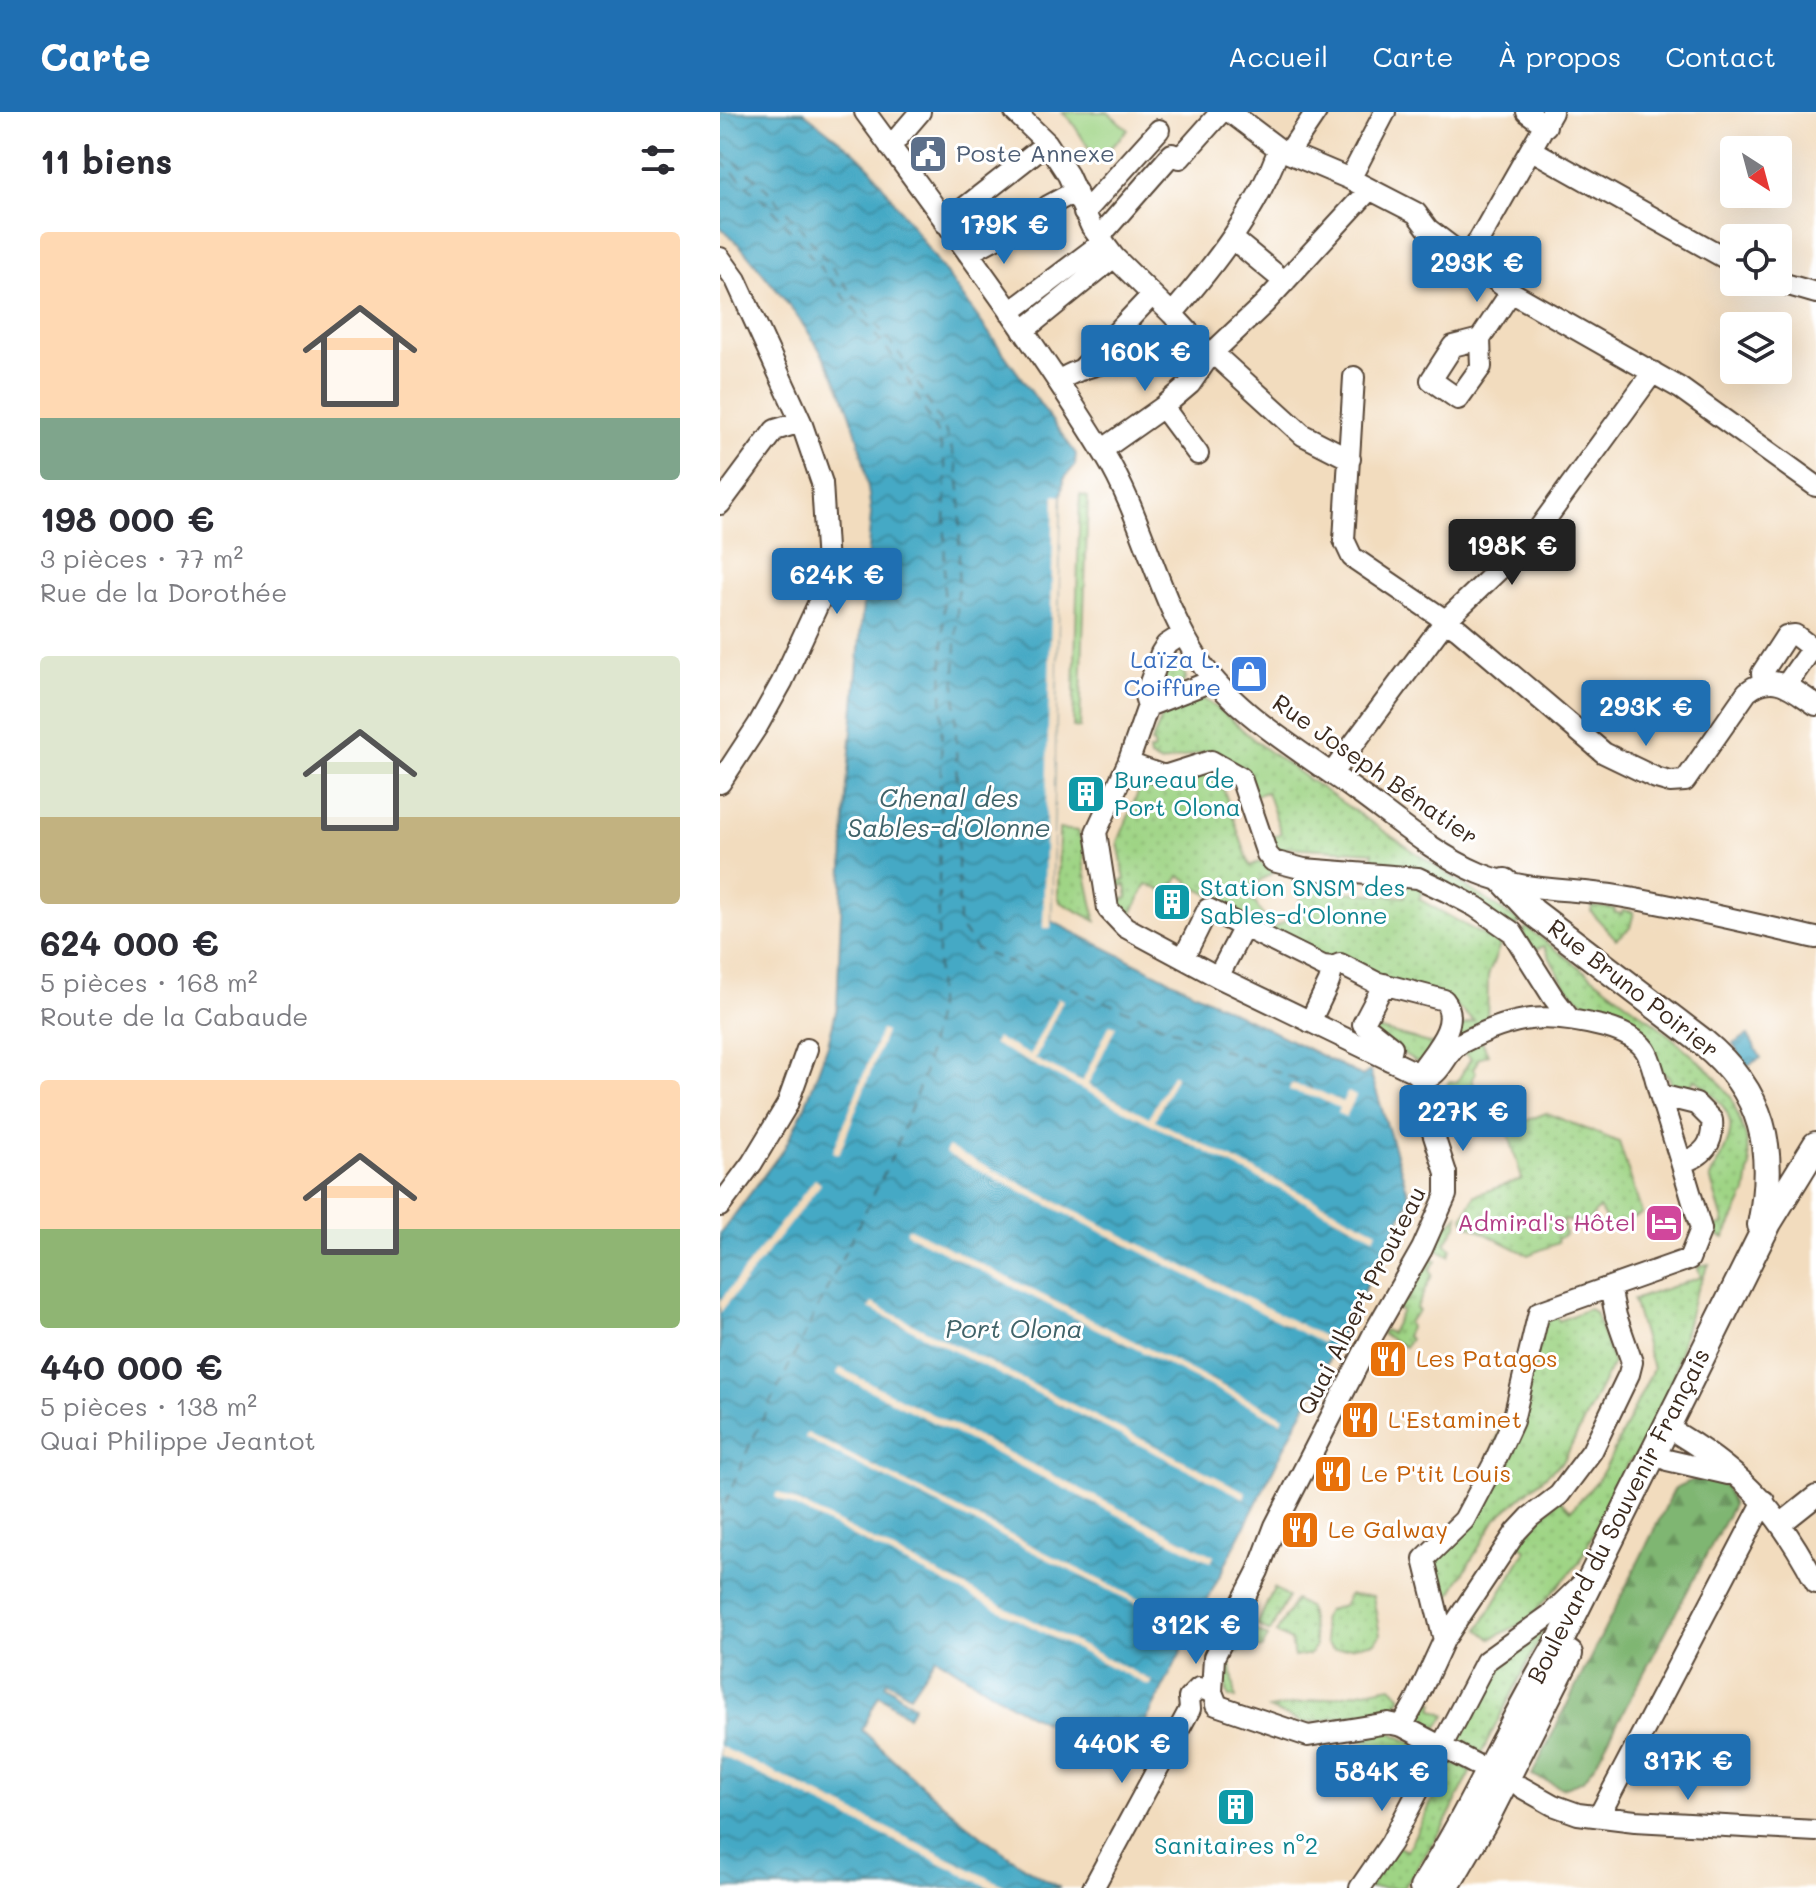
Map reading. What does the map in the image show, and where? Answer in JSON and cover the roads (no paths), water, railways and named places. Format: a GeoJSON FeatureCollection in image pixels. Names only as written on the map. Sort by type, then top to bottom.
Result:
{"type":"FeatureCollection","features":[{"type":"Feature","properties":{"kind":"main road","name":"Rue Bruno Poirier"},"geometry":{"type":"LineString","coordinates":[[1505,882],[1533,912],[1703,1042],[1738,1077],[1755,1107],[1766,1142],[1765,1207],[1758,1244]]}},
{"type":"Feature","properties":{"kind":"main road","name":"Boulevard du Souvenir Français"},"geometry":{"type":"LineString","coordinates":[[1423,1888],[1469,1811],[1596,1567],[1778,1204],[1816,1145]]}},
{"type":"Feature","properties":{"kind":"main road","name":"Boulevard du Souvenir Français"},"geometry":{"type":"LineString","coordinates":[[1445,1888],[1485,1820],[1782,1232],[1816,1177]]}},
{"type":"Feature","properties":{"kind":"street","name":"Rue Joseph Bénatier"},"geometry":{"type":"LineString","coordinates":[[865,112],[1010,312],[1102,450],[1128,499],[1183,634],[1211,677],[1269,729],[1449,858],[1483,875],[1542,889],[1623,897],[1816,938]]}},
{"type":"Feature","properties":{"kind":"street"},"geometry":{"type":"LineString","coordinates":[[890,147],[920,112]]}},
{"type":"Feature","properties":{"kind":"street"},"geometry":{"type":"LineString","coordinates":[[1015,112],[1047,143],[1076,191],[1084,213],[1105,245],[1152,295],[1208,351],[1303,435],[1350,459]]}},
{"type":"Feature","properties":{"kind":"street"},"geometry":{"type":"LineString","coordinates":[[1023,331],[1105,245],[1172,154],[1180,158],[1221,112]]}},
{"type":"Feature","properties":{"kind":"street"},"geometry":{"type":"LineString","coordinates":[[1230,112],[1284,151],[1350,179],[1416,213],[1428,229],[1511,292],[1680,388],[1816,486]]}},
{"type":"Feature","properties":{"kind":"street"},"geometry":{"type":"LineString","coordinates":[[1172,314],[1233,239],[1284,151],[1316,112]]}},
{"type":"Feature","properties":{"kind":"street"},"geometry":{"type":"LineString","coordinates":[[1350,179],[1385,112]]}},
{"type":"Feature","properties":{"kind":"street"},"geometry":{"type":"LineString","coordinates":[[1467,261],[1549,119],[1527,112]]}},
{"type":"Feature","properties":{"kind":"street"},"geometry":{"type":"LineString","coordinates":[[1084,213],[1159,130]]}},
{"type":"Feature","properties":{"kind":"street"},"geometry":{"type":"LineString","coordinates":[[945,223],[1047,143]]}},
{"type":"Feature","properties":{"kind":"street"},"geometry":{"type":"LineString","coordinates":[[1532,150],[1720,255]]}},
{"type":"Feature","properties":{"kind":"street"},"geometry":{"type":"LineString","coordinates":[[1102,450],[1190,384],[1208,351],[1285,282],[1369,190]]}},
{"type":"Feature","properties":{"kind":"street"},"geometry":{"type":"LineString","coordinates":[[968,253],[1076,191]]}},
{"type":"Feature","properties":{"kind":"street"},"geometry":{"type":"LineString","coordinates":[[1233,239],[1285,282]]}},
{"type":"Feature","properties":{"kind":"street"},"geometry":{"type":"LineString","coordinates":[[1010,312],[1105,245]]}},
{"type":"Feature","properties":{"kind":"street"},"geometry":{"type":"LineString","coordinates":[[720,258],[736,280],[801,422],[822,483],[827,565],[819,602],[782,682],[720,783]]}},
{"type":"Feature","properties":{"kind":"street"},"geometry":{"type":"LineString","coordinates":[[1792,286],[1816,293]]}},
{"type":"Feature","properties":{"kind":"street"},"geometry":{"type":"LineString","coordinates":[[1480,339],[1511,292]]}},
{"type":"Feature","properties":{"kind":"street"},"geometry":{"type":"LineString","coordinates":[[1081,370],[1152,295]]}},
{"type":"Feature","properties":{"kind":"street"},"geometry":{"type":"LineString","coordinates":[[1058,381],[1081,370],[1208,351]]}},
{"type":"Feature","properties":{"kind":"street"},"geometry":{"type":"LineString","coordinates":[[1332,773],[1446,620],[1532,538],[1653,372]]}},
{"type":"Feature","properties":{"kind":"street"},"geometry":{"type":"LineString","coordinates":[[1354,377],[1344,540],[1352,557],[1446,620],[1604,753],[1656,778],[1670,782],[1685,781],[1747,692],[1763,682],[1775,681],[1786,685],[1816,705]]}},
{"type":"Feature","properties":{"kind":"street"},"geometry":{"type":"LineString","coordinates":[[1163,407],[1198,454]]}},
{"type":"Feature","properties":{"kind":"street"},"geometry":{"type":"LineString","coordinates":[[720,504],[775,430],[801,422]]}},
{"type":"Feature","properties":{"kind":"street"},"geometry":{"type":"LineString","coordinates":[[1183,634],[1170,641],[1161,653],[1145,696],[1148,706],[1128,763],[1096,832],[1106,903],[1111,914],[1125,927],[1218,977],[1422,1076],[1433,1076],[1452,1049],[1505,1024],[1540,1016],[1569,1018],[1627,1035],[1646,1051],[1701,1229],[1689,1259],[1539,1312],[1513,1421],[1493,1465],[1464,1520],[1424,1559],[1444,1640]]}},
{"type":"Feature","properties":{"kind":"street"},"geometry":{"type":"LineString","coordinates":[[1763,682],[1762,673],[1786,636],[1795,635],[1808,645],[1810,651],[1786,685]]}},
{"type":"Feature","properties":{"kind":"street"},"geometry":{"type":"LineString","coordinates":[[1148,706],[1204,684],[1211,677]]}},
{"type":"Feature","properties":{"kind":"street"},"geometry":{"type":"LineString","coordinates":[[1128,763],[1164,776],[1211,761],[1241,778],[1267,854],[1277,864],[1418,878],[1476,907],[1515,936],[1569,1018]]}},
{"type":"Feature","properties":{"kind":"street"},"geometry":{"type":"LineString","coordinates":[[1184,957],[1208,909],[1323,966],[1340,964],[1384,984],[1438,998],[1450,1008],[1450,1026],[1422,1076]]}},
{"type":"Feature","properties":{"kind":"street"},"geometry":{"type":"LineString","coordinates":[[1218,977],[1244,927]]}},
{"type":"Feature","properties":{"kind":"street"},"geometry":{"type":"LineString","coordinates":[[1310,1022],[1333,967]]}},
{"type":"Feature","properties":{"kind":"street"},"geometry":{"type":"LineString","coordinates":[[1384,984],[1363,1024],[1392,1047],[1389,1060]]}},
{"type":"Feature","properties":{"kind":"street"},"geometry":{"type":"LineString","coordinates":[[720,1206],[752,1163],[787,1105],[807,1049]]}},
{"type":"Feature","properties":{"kind":"street","name":"Quai Albert Prouteau"},"geometry":{"type":"LineString","coordinates":[[1214,1698],[1214,1657],[1258,1571],[1275,1526],[1374,1333],[1422,1249],[1446,1195],[1446,1173],[1423,1102],[1422,1076]]}},
{"type":"Feature","properties":{"kind":"street"},"geometry":{"type":"LineString","coordinates":[[1660,1095],[1696,1104],[1712,1120],[1713,1132],[1707,1147],[1700,1155],[1681,1162]]}},
{"type":"Feature","properties":{"kind":"street"},"geometry":{"type":"LineString","coordinates":[[1402,1726],[1444,1640],[1516,1532],[1559,1495],[1592,1451],[1624,1386],[1632,1362],[1616,1316],[1610,1287]]}},
{"type":"Feature","properties":{"kind":"street"},"geometry":{"type":"LineString","coordinates":[[1680,1435],[1702,1448],[1764,1501],[1782,1523],[1816,1583]]}},
{"type":"Feature","properties":{"kind":"street"},"geometry":{"type":"LineString","coordinates":[[1667,1460],[1732,1474]]}},
{"type":"Feature","properties":{"kind":"street"},"geometry":{"type":"LineString","coordinates":[[1782,1523],[1816,1496]]}},
{"type":"Feature","properties":{"kind":"street"},"geometry":{"type":"LineString","coordinates":[[1599,1816],[1764,1501]]}},
{"type":"Feature","properties":{"kind":"street"},"geometry":{"type":"LineString","coordinates":[[1360,1888],[1391,1843],[1486,1661],[1550,1615],[1596,1567]]}},
{"type":"Feature","properties":{"kind":"street"},"geometry":{"type":"LineString","coordinates":[[1093,1888],[1190,1709],[1189,1698],[1195,1690],[1204,1688],[1214,1698],[1308,1736],[1388,1723],[1402,1726],[1475,1764]]}},
{"type":"Feature","properties":{"kind":"street"},"geometry":{"type":"LineString","coordinates":[[1521,1787],[1553,1805],[1578,1814],[1816,1831]]}},
{"type":"Feature","properties":{"kind":"water","name":"Port Olona"},"geometry":{"type":"Polygon","coordinates":[[[720,112],[803,112],[854,152],[871,169],[1076,454],[1075,465],[1064,479],[1061,496],[1051,921],[1362,1076],[1370,1071],[1410,1199],[1125,1763],[1018,1709],[936,1657],[910,1695],[887,1681],[885,1684],[914,1706],[908,1716],[879,1695],[862,1730],[981,1835],[1060,1888],[720,1888],[720,1234],[785,1147],[804,1109],[828,1044],[837,1007],[846,796],[871,514],[860,445],[851,415],[825,359],[789,305],[733,238],[720,227],[720,112]]]}},
{"type":"Feature","properties":{"kind":"water"},"geometry":{"type":"Polygon","coordinates":[[[1748,1035],[1761,1058],[1746,1066],[1733,1044],[1748,1035]]]}},
{"type":"Feature","properties":{"kind":"place","name":"Poste Annexe"},"geometry":{"type":"Point","coordinates":[928,154]}},
{"type":"Feature","properties":{"kind":"place","name":"Laïza L. Coiffure"},"geometry":{"type":"Point","coordinates":[1249,674]}},
{"type":"Feature","properties":{"kind":"place","name":"Bureau de Port Olona"},"geometry":{"type":"Point","coordinates":[1086,794]}},
{"type":"Feature","properties":{"kind":"place","name":"Station SNSM des Sables-d'Olonne"},"geometry":{"type":"Point","coordinates":[1172,902]}},
{"type":"Feature","properties":{"kind":"place","name":"Admiral's Hôtel"},"geometry":{"type":"Point","coordinates":[1664,1223]}},
{"type":"Feature","properties":{"kind":"place","name":"Les Patagos"},"geometry":{"type":"Point","coordinates":[1388,1359]}},
{"type":"Feature","properties":{"kind":"place","name":"L'Estaminet"},"geometry":{"type":"Point","coordinates":[1360,1420]}},
{"type":"Feature","properties":{"kind":"place","name":"Le P'tit Louis"},"geometry":{"type":"Point","coordinates":[1333,1474]}},
{"type":"Feature","properties":{"kind":"place","name":"Le Galway"},"geometry":{"type":"Point","coordinates":[1300,1530]}},
{"type":"Feature","properties":{"kind":"place","name":"Sanitaires n°2"},"geometry":{"type":"Point","coordinates":[1236,1807]}},
{"type":"Feature","properties":{"kind":"water label","name":"Chenal des Sables-d'Olonne"},"geometry":{"type":"Point","coordinates":[949,813]}}]}
